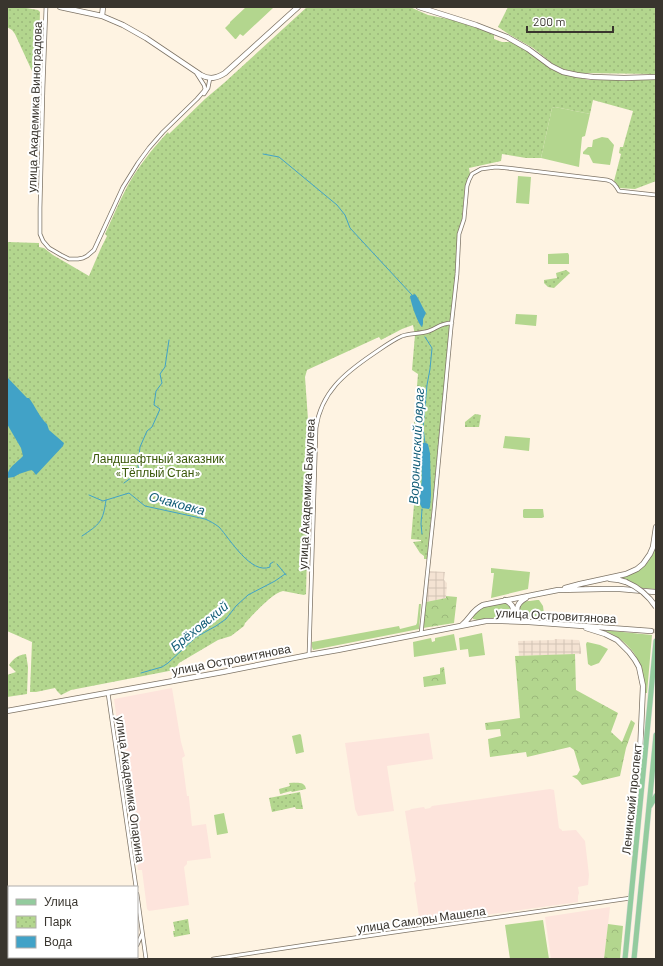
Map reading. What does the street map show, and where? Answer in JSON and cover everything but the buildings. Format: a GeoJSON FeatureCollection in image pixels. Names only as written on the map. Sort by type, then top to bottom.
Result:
{"type":"FeatureCollection","features":[{"type":"Feature","properties":{"kind":"main road"},"geometry":{"type":"LineString","coordinates":[[60,7],[102,16],[126,27],[139,34],[195,72],[204,77],[210,78],[220,77],[226,73],[298,7]]}},
{"type":"Feature","properties":{"kind":"main road"},"geometry":{"type":"LineString","coordinates":[[102,7],[102,16]]}},
{"type":"Feature","properties":{"kind":"main road"},"geometry":{"type":"LineString","coordinates":[[419,7],[476,24],[507,37],[528,49],[551,66],[564,72],[593,77],[656,77]]}},
{"type":"Feature","properties":{"kind":"main road"},"geometry":{"type":"LineString","coordinates":[[558,590],[637,569],[648,558],[652,550],[656,527]]}},
{"type":"Feature","properties":{"kind":"main road"},"geometry":{"type":"LineString","coordinates":[[600,580],[612,579],[626,582],[642,591],[656,607]]}},
{"type":"Feature","properties":{"kind":"main road","name":"улица Островитянова"},"geometry":{"type":"LineString","coordinates":[[459,626],[467,621],[475,609],[485,604],[558,590],[614,589],[655,592]]}},
{"type":"Feature","properties":{"kind":"main road"},"geometry":{"type":"LineString","coordinates":[[530,622],[520,617],[517,607],[522,601],[533,595]]}},
{"type":"Feature","properties":{"kind":"main road"},"geometry":{"type":"LineString","coordinates":[[502,621],[506,620],[513,614],[511,604],[504,600]]}},
{"type":"Feature","properties":{"kind":"main road"},"geometry":{"type":"LineString","coordinates":[[475,609],[472,613],[472,619],[474,622],[479,622]]}},
{"type":"Feature","properties":{"kind":"main road","name":"улица Островитянова"},"geometry":{"type":"LineString","coordinates":[[7,711],[223,672],[308,654],[338,650],[479,622],[530,622],[652,631]]}},
{"type":"Feature","properties":{"kind":"main road"},"geometry":{"type":"LineString","coordinates":[[578,626],[613,638],[624,646],[637,664],[641,675],[643,692],[640,753],[644,772]]}},
{"type":"Feature","properties":{"kind":"main road","name":"Ленинский проспект"},"geometry":{"type":"LineString","coordinates":[[625,959],[656,641]]}},
{"type":"Feature","properties":{"kind":"main road"},"geometry":{"type":"LineString","coordinates":[[642,716],[647,736]]}},
{"type":"Feature","properties":{"kind":"main road","name":"Ленинский проспект"},"geometry":{"type":"LineString","coordinates":[[634,959],[656,735]]}},
{"type":"Feature","properties":{"kind":"main road"},"geometry":{"type":"LineString","coordinates":[[652,777],[653,781],[656,783]]}},
{"type":"Feature","properties":{"kind":"main road"},"geometry":{"type":"LineString","coordinates":[[648,809],[656,796]]}},
{"type":"Feature","properties":{"kind":"street","name":"улица Академика Виноградова"},"geometry":{"type":"LineString","coordinates":[[46,7],[40,234],[43,241],[49,248],[69,259],[78,259],[91,253],[96,246],[123,187],[142,157],[163,132],[207,91],[210,78]]}},
{"type":"Feature","properties":{"kind":"street"},"geometry":{"type":"LineString","coordinates":[[195,72],[205,86],[204,91],[197,99]]}},
{"type":"Feature","properties":{"kind":"street"},"geometry":{"type":"LineString","coordinates":[[421,634],[458,260],[459,234],[464,219],[467,186],[470,177],[481,169],[507,168],[607,180],[620,191],[656,195]]}},
{"type":"Feature","properties":{"kind":"street","name":"улица Академика Бакулева"},"geometry":{"type":"LineString","coordinates":[[308,654],[316,428],[319,412],[332,388],[343,376],[394,340],[402,336],[429,331],[446,323],[452,323]]}},
{"type":"Feature","properties":{"kind":"street","name":"улица Академика Опарина"},"geometry":{"type":"LineString","coordinates":[[108,693],[136,886]]}},
{"type":"Feature","properties":{"kind":"street","name":"улица Саморы Машела"},"geometry":{"type":"LineString","coordinates":[[212,959],[631,898]]}},
{"type":"Feature","properties":{"kind":"street"},"geometry":{"type":"LineString","coordinates":[[138,902],[146,959]]}},
{"type":"Feature","properties":{"kind":"street"},"geometry":{"type":"LineString","coordinates":[[138,942],[142,932]]}},
{"type":"Feature","properties":{"kind":"shaded area"},"geometry":{"type":"Polygon","coordinates":[[[429,571],[445,572],[444,580],[447,583],[446,598],[426,602],[429,571]]]}},
{"type":"Feature","properties":{"kind":"shaded area"},"geometry":{"type":"Polygon","coordinates":[[[555,639],[579,640],[581,654],[519,656],[518,641],[555,639]]]}},
{"type":"Feature","properties":{"kind":"shaded area"},"geometry":{"type":"Polygon","coordinates":[[[172,688],[181,742],[185,756],[182,758],[187,796],[189,796],[192,826],[206,824],[211,858],[187,861],[187,864],[184,867],[189,905],[149,911],[147,909],[142,870],[138,870],[114,699],[172,688]]]}},
{"type":"Feature","properties":{"kind":"shaded area"},"geometry":{"type":"Polygon","coordinates":[[[429,733],[433,759],[387,766],[394,811],[358,816],[355,809],[345,743],[429,733]]]}},
{"type":"Feature","properties":{"kind":"shaded area"},"geometry":{"type":"Polygon","coordinates":[[[550,789],[554,790],[559,828],[562,831],[576,830],[585,841],[589,875],[588,885],[578,887],[578,902],[420,924],[414,883],[416,881],[405,811],[550,789]]]}},
{"type":"Feature","properties":{"kind":"shaded area"},"geometry":{"type":"Polygon","coordinates":[[[610,907],[604,959],[551,959],[545,917],[610,907]]]}},
{"type":"Feature","properties":{"kind":"green space"},"geometry":{"type":"Polygon","coordinates":[[[7,7],[20,7],[38,10],[40,12],[38,71],[32,71],[15,34],[7,27],[7,7]]]}},
{"type":"Feature","properties":{"kind":"green space"},"geometry":{"type":"Polygon","coordinates":[[[246,7],[273,8],[243,36],[240,34],[235,39],[225,28],[246,7]]]}},
{"type":"Feature","properties":{"kind":"green space","name":"Ландшафтный заказник «Тёплый Стан»"},"geometry":{"type":"Polygon","coordinates":[[[307,7],[410,7],[428,15],[472,24],[494,35],[494,39],[502,42],[512,42],[573,76],[589,80],[656,80],[656,181],[635,189],[619,188],[614,181],[621,154],[619,153],[620,147],[623,147],[633,111],[593,100],[590,114],[555,107],[552,108],[541,158],[526,158],[502,154],[501,161],[469,168],[470,174],[465,186],[462,219],[457,234],[457,262],[427,559],[424,559],[424,556],[420,553],[413,542],[421,540],[411,539],[414,505],[410,504],[417,445],[414,423],[418,374],[412,370],[415,335],[413,325],[381,340],[379,337],[307,370],[305,377],[309,434],[309,468],[306,594],[304,595],[283,591],[279,593],[263,605],[245,623],[244,626],[231,636],[218,640],[179,663],[174,670],[71,690],[61,695],[55,688],[30,692],[32,642],[7,631],[7,242],[39,243],[39,247],[44,248],[89,276],[107,236],[105,234],[124,193],[136,172],[151,152],[168,132],[169,134],[205,99],[307,7]]]}},
{"type":"Feature","properties":{"kind":"green space"},"geometry":{"type":"Polygon","coordinates":[[[508,7],[656,7],[656,74],[579,73],[563,69],[553,64],[533,48],[498,27],[508,7]]]}},
{"type":"Feature","properties":{"kind":"green space"},"geometry":{"type":"Polygon","coordinates":[[[555,107],[590,114],[585,136],[582,137],[579,167],[541,158],[552,108],[555,107]]]}},
{"type":"Feature","properties":{"kind":"green space"},"geometry":{"type":"Polygon","coordinates":[[[602,137],[608,138],[614,145],[610,165],[593,163],[589,155],[583,154],[588,147],[592,147],[593,140],[602,137]]]}},
{"type":"Feature","properties":{"kind":"green space"},"geometry":{"type":"Polygon","coordinates":[[[518,176],[531,177],[529,204],[516,203],[518,176]]]}},
{"type":"Feature","properties":{"kind":"green space"},"geometry":{"type":"Polygon","coordinates":[[[568,253],[569,264],[548,264],[548,254],[568,253]]]}},
{"type":"Feature","properties":{"kind":"green space"},"geometry":{"type":"Polygon","coordinates":[[[566,270],[570,273],[554,288],[548,287],[544,283],[544,280],[557,278],[556,273],[566,270]]]}},
{"type":"Feature","properties":{"kind":"green space"},"geometry":{"type":"Polygon","coordinates":[[[516,314],[537,315],[536,326],[515,324],[516,314]]]}},
{"type":"Feature","properties":{"kind":"green space"},"geometry":{"type":"Polygon","coordinates":[[[475,414],[481,415],[479,427],[465,427],[465,422],[475,414]]]}},
{"type":"Feature","properties":{"kind":"green space"},"geometry":{"type":"Polygon","coordinates":[[[505,436],[530,438],[529,451],[503,448],[505,436]]]}},
{"type":"Feature","properties":{"kind":"green space"},"geometry":{"type":"Polygon","coordinates":[[[524,509],[543,509],[544,517],[524,518],[524,509]]]}},
{"type":"Feature","properties":{"kind":"green space"},"geometry":{"type":"Polygon","coordinates":[[[656,542],[655,589],[641,588],[635,584],[618,578],[633,573],[644,566],[648,562],[654,550],[656,542]]]}},
{"type":"Feature","properties":{"kind":"green space"},"geometry":{"type":"Polygon","coordinates":[[[491,568],[530,572],[528,589],[491,598],[494,573],[491,573],[491,568]]]}},
{"type":"Feature","properties":{"kind":"green space"},"geometry":{"type":"Polygon","coordinates":[[[446,596],[457,597],[454,623],[423,628],[426,602],[446,598],[446,596]]]}},
{"type":"Feature","properties":{"kind":"green space"},"geometry":{"type":"Polygon","coordinates":[[[539,600],[543,606],[544,614],[539,618],[524,617],[519,612],[520,605],[522,603],[539,600]]]}},
{"type":"Feature","properties":{"kind":"green space"},"geometry":{"type":"Polygon","coordinates":[[[506,603],[511,607],[512,614],[506,618],[473,619],[474,615],[481,608],[506,603]]]}},
{"type":"Feature","properties":{"kind":"green space"},"geometry":{"type":"Polygon","coordinates":[[[419,604],[421,604],[419,629],[313,650],[312,642],[399,626],[400,629],[416,625],[419,604]]]}},
{"type":"Feature","properties":{"kind":"green space"},"geometry":{"type":"Polygon","coordinates":[[[603,630],[652,635],[647,693],[645,693],[643,676],[635,654],[624,642],[603,630]]]}},
{"type":"Feature","properties":{"kind":"green space"},"geometry":{"type":"Polygon","coordinates":[[[482,633],[485,655],[469,657],[468,649],[460,650],[459,638],[482,633]]]}},
{"type":"Feature","properties":{"kind":"green space"},"geometry":{"type":"Polygon","coordinates":[[[454,634],[457,650],[414,657],[413,642],[431,638],[432,642],[435,641],[435,638],[454,634]]]}},
{"type":"Feature","properties":{"kind":"green space"},"geometry":{"type":"Polygon","coordinates":[[[587,642],[600,645],[608,649],[599,663],[591,666],[588,664],[587,642]]]}},
{"type":"Feature","properties":{"kind":"green space"},"geometry":{"type":"Polygon","coordinates":[[[26,654],[28,667],[27,694],[7,697],[7,675],[16,672],[9,665],[16,657],[26,654]]]}},
{"type":"Feature","properties":{"kind":"green space"},"geometry":{"type":"Polygon","coordinates":[[[575,654],[576,690],[618,713],[611,732],[622,742],[631,720],[635,723],[626,748],[620,776],[582,785],[572,776],[577,775],[580,770],[574,750],[570,747],[527,757],[526,752],[490,757],[488,739],[501,736],[500,729],[486,730],[485,723],[520,718],[515,656],[575,654]]]}},
{"type":"Feature","properties":{"kind":"green space"},"geometry":{"type":"Polygon","coordinates":[[[444,667],[446,684],[424,687],[423,677],[440,674],[440,668],[444,667]]]}},
{"type":"Feature","properties":{"kind":"green space"},"geometry":{"type":"Polygon","coordinates":[[[300,734],[304,752],[296,754],[292,736],[300,734]]]}},
{"type":"Feature","properties":{"kind":"green space"},"geometry":{"type":"Polygon","coordinates":[[[289,783],[302,784],[306,789],[280,794],[279,789],[290,786],[289,783]]]}},
{"type":"Feature","properties":{"kind":"green space"},"geometry":{"type":"Polygon","coordinates":[[[300,792],[303,809],[296,809],[295,807],[272,812],[269,798],[300,792]]]}},
{"type":"Feature","properties":{"kind":"green space"},"geometry":{"type":"Polygon","coordinates":[[[224,813],[228,833],[217,835],[214,815],[224,813]]]}},
{"type":"Feature","properties":{"kind":"green space"},"geometry":{"type":"Polygon","coordinates":[[[188,919],[190,934],[174,937],[173,931],[175,931],[173,922],[188,919]]]}},
{"type":"Feature","properties":{"kind":"green space"},"geometry":{"type":"Polygon","coordinates":[[[543,920],[549,959],[510,959],[505,925],[543,920]]]}},
{"type":"Feature","properties":{"kind":"green space"},"geometry":{"type":"Polygon","coordinates":[[[608,924],[623,926],[620,959],[604,959],[608,924]]]}},
{"type":"Feature","properties":{"kind":"water"},"geometry":{"type":"Polygon","coordinates":[[[415,294],[426,313],[423,319],[422,327],[416,317],[410,296],[415,294]]]}},
{"type":"Feature","properties":{"kind":"water"},"geometry":{"type":"Polygon","coordinates":[[[7,377],[27,398],[29,398],[42,419],[47,424],[49,430],[64,443],[63,446],[36,475],[31,470],[14,477],[7,478],[10,468],[23,456],[21,448],[7,424],[7,377]]]}},
{"type":"Feature","properties":{"kind":"water"},"geometry":{"type":"Polygon","coordinates":[[[422,443],[428,444],[430,453],[431,495],[429,509],[422,508],[418,500],[422,482],[422,443]]]}},
{"type":"Feature","properties":{"kind":"waterway","name":"Воронинский овраг"},"geometry":{"type":"LineString","coordinates":[[263,154],[279,157],[337,205],[345,215],[350,228],[412,295]]}},
{"type":"Feature","properties":{"kind":"waterway","name":"Воронинский овраг"},"geometry":{"type":"LineString","coordinates":[[425,337],[432,348],[423,428],[425,444]]}},
{"type":"Feature","properties":{"kind":"waterway"},"geometry":{"type":"LineString","coordinates":[[124,483],[139,472],[138,465],[140,447],[147,431],[152,427],[160,409],[154,405],[156,391],[162,383],[160,374],[165,367],[169,340]]}},
{"type":"Feature","properties":{"kind":"waterway","name":"Очаковка"},"geometry":{"type":"LineString","coordinates":[[89,495],[103,501],[129,493],[145,506],[205,519],[219,527],[248,561],[263,568],[270,567],[270,564],[273,562]]}},
{"type":"Feature","properties":{"kind":"waterway"},"geometry":{"type":"LineString","coordinates":[[82,536],[100,522],[104,513],[106,500]]}},
{"type":"Feature","properties":{"kind":"waterway","name":"Воронинский овраг"},"geometry":{"type":"LineString","coordinates":[[422,509],[422,534]]}},
{"type":"Feature","properties":{"kind":"waterway","name":"Очаковка"},"geometry":{"type":"LineString","coordinates":[[277,564],[286,575]]}},
{"type":"Feature","properties":{"kind":"waterway","name":"Брёховский"},"geometry":{"type":"LineString","coordinates":[[141,673],[162,667],[168,663],[196,637],[226,619],[236,606],[248,595],[285,574]]}},
{"type":"Feature","properties":{"kind":"tunnel"},"geometry":{"type":"LineString","coordinates":[[651,631],[656,631]]}}]}
